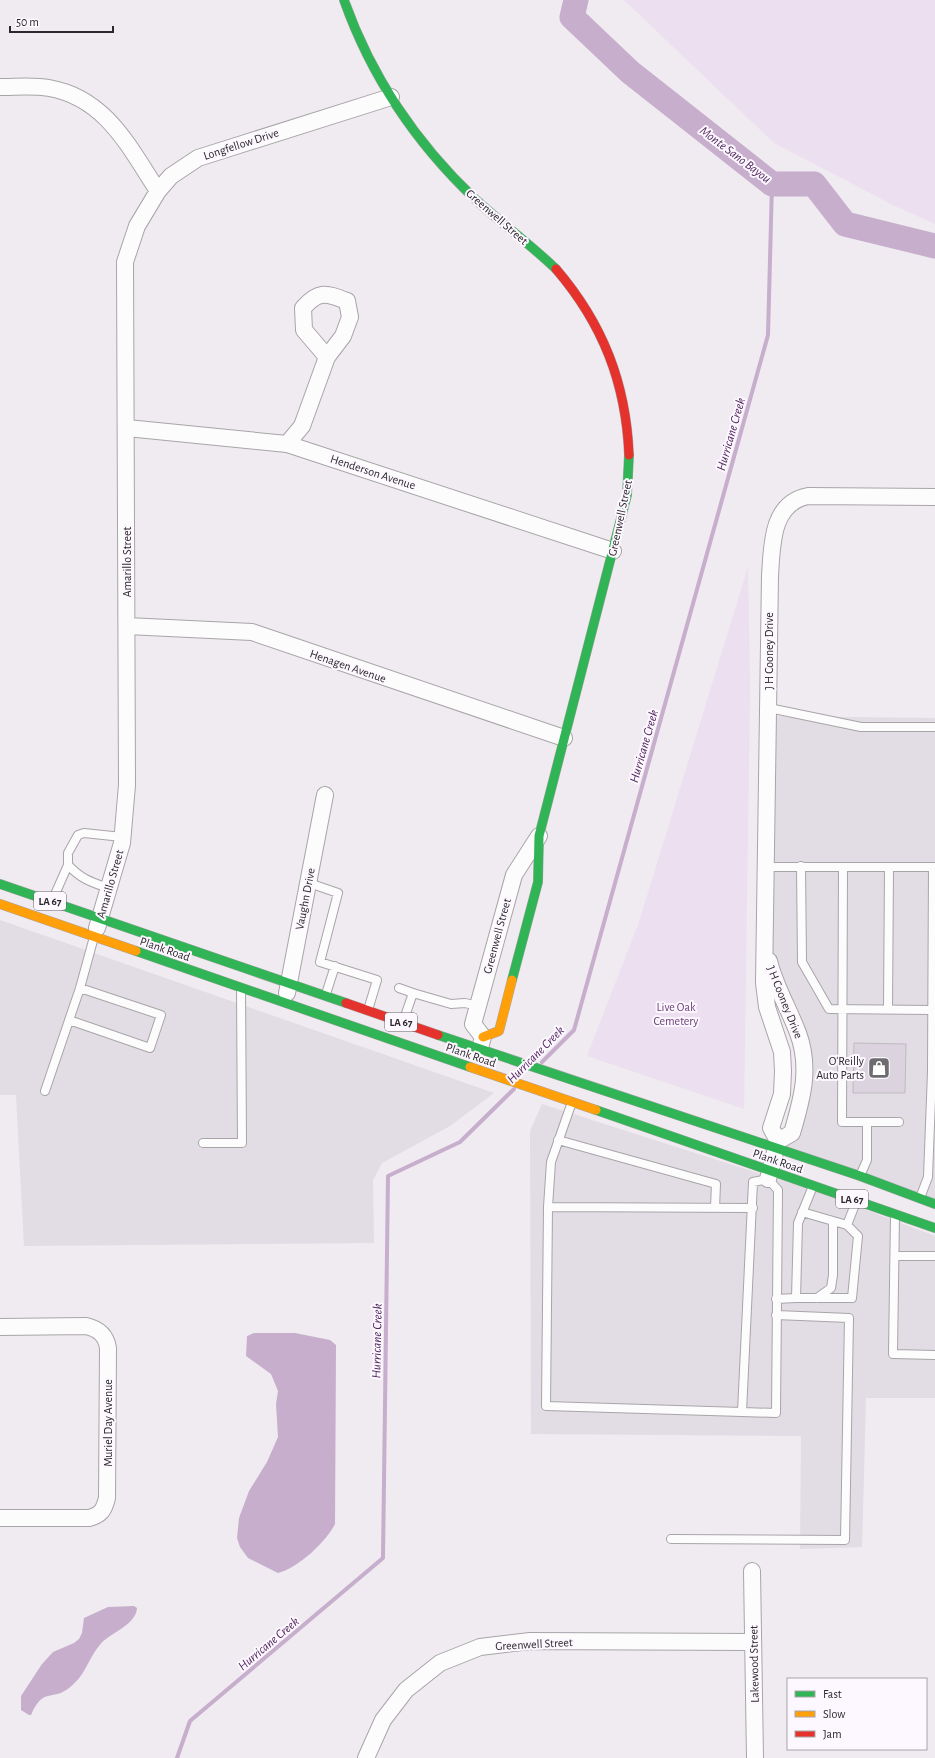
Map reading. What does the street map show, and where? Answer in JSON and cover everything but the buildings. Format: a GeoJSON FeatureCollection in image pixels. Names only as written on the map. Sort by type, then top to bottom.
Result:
{"type":"FeatureCollection","features":[{"type":"Feature","properties":{"kind":"main road","name":"Greenwell Street"},"geometry":{"type":"LineString","coordinates":[[344,0],[360,39],[391,97],[417,136],[465,190],[543,257],[564,278],[582,302],[611,357],[625,412],[630,453],[627,494],[539,836],[538,882],[499,1031],[482,1043]]}},
{"type":"Feature","properties":{"kind":"main road","name":"Plank Road"},"geometry":{"type":"LineString","coordinates":[[0,884],[403,1023],[482,1043],[513,1060],[777,1144],[935,1204]]}},
{"type":"Feature","properties":{"kind":"main road","name":"Plank Road"},"geometry":{"type":"LineString","coordinates":[[0,904],[572,1102],[769,1175],[813,1186],[935,1228]]}},
{"type":"Feature","properties":{"kind":"street"},"geometry":{"type":"LineString","coordinates":[[0,87],[36,87],[55,89],[76,96],[97,109],[110,120],[158,191]]}},
{"type":"Feature","properties":{"kind":"street","name":"Longfellow Drive"},"geometry":{"type":"LineString","coordinates":[[158,191],[171,176],[198,158],[391,97]]}},
{"type":"Feature","properties":{"kind":"street","name":"Amarillo Street"},"geometry":{"type":"LineString","coordinates":[[94,937],[122,837],[127,786],[127,428],[125,262],[137,226],[158,191]]}},
{"type":"Feature","properties":{"kind":"street"},"geometry":{"type":"LineString","coordinates":[[287,444],[302,426],[327,357]]}},
{"type":"Feature","properties":{"kind":"street","name":"Henderson Avenue"},"geometry":{"type":"LineString","coordinates":[[127,428],[287,444],[613,551]]}},
{"type":"Feature","properties":{"kind":"street","name":"J H Cooney Drive"},"geometry":{"type":"LineString","coordinates":[[766,950],[773,977],[798,1034],[805,1066],[803,1099],[792,1133],[777,1144],[771,1128],[782,1094],[782,1052],[765,999],[764,983],[766,950],[770,576],[774,536],[779,518],[784,508],[795,500],[808,496],[935,497]]}},
{"type":"Feature","properties":{"kind":"street","name":"Henagen Avenue"},"geometry":{"type":"LineString","coordinates":[[127,626],[252,632],[564,738]]}},
{"type":"Feature","properties":{"kind":"street","name":"Vaughn Drive"},"geometry":{"type":"LineString","coordinates":[[285,1003],[325,795]]}},
{"type":"Feature","properties":{"kind":"street","name":"Greenwell Street"},"geometry":{"type":"LineString","coordinates":[[482,1043],[473,1024],[514,875],[539,836]]}},
{"type":"Feature","properties":{"kind":"street"},"geometry":{"type":"LineString","coordinates":[[473,1069],[482,1043]]}},
{"type":"Feature","properties":{"kind":"street"},"geometry":{"type":"LineString","coordinates":[[769,1175],[777,1144]]}},
{"type":"Feature","properties":{"kind":"street","name":"Muriel Day Avenue"},"geometry":{"type":"LineString","coordinates":[[0,1326],[86,1326],[96,1328],[103,1334],[107,1341],[108,1348],[108,1498],[103,1511],[97,1516],[88,1518],[0,1518]]}},
{"type":"Feature","properties":{"kind":"street","name":"Lakewood Street"},"geometry":{"type":"LineString","coordinates":[[752,1571],[755,1758]]}},
{"type":"Feature","properties":{"kind":"street","name":"Greenwell Street"},"geometry":{"type":"LineString","coordinates":[[366,1758],[383,1720],[406,1690],[440,1663],[480,1647],[530,1641],[753,1642]]}},
{"type":"Feature","properties":{"kind":"lane"},"geometry":{"type":"LineString","coordinates":[[769,708],[861,727],[935,727]]}},
{"type":"Feature","properties":{"kind":"lane"},"geometry":{"type":"LineString","coordinates":[[52,902],[68,865],[68,854],[78,835],[84,834],[122,837]]}},
{"type":"Feature","properties":{"kind":"lane"},"geometry":{"type":"LineString","coordinates":[[68,865],[83,879],[108,888]]}},
{"type":"Feature","properties":{"kind":"lane"},"geometry":{"type":"LineString","coordinates":[[801,866],[802,962],[829,1009],[932,1010]]}},
{"type":"Feature","properties":{"kind":"lane"},"geometry":{"type":"LineString","coordinates":[[844,866],[842,1122],[900,1122]]}},
{"type":"Feature","properties":{"kind":"lane"},"geometry":{"type":"LineString","coordinates":[[766,867],[934,867],[932,1010],[934,1072],[928,1177],[920,1198]]}},
{"type":"Feature","properties":{"kind":"lane"},"geometry":{"type":"LineString","coordinates":[[888,1010],[889,867]]}},
{"type":"Feature","properties":{"kind":"lane"},"geometry":{"type":"LineString","coordinates":[[309,883],[338,893],[320,962],[377,980],[368,1011]]}},
{"type":"Feature","properties":{"kind":"lane"},"geometry":{"type":"LineString","coordinates":[[45,1091],[80,988],[94,937]]}},
{"type":"Feature","properties":{"kind":"lane"},"geometry":{"type":"LineString","coordinates":[[326,996],[335,966]]}},
{"type":"Feature","properties":{"kind":"lane"},"geometry":{"type":"LineString","coordinates":[[203,1143],[242,1143],[240,987]]}},
{"type":"Feature","properties":{"kind":"lane"},"geometry":{"type":"LineString","coordinates":[[69,1020],[150,1048],[161,1015],[80,988]]}},
{"type":"Feature","properties":{"kind":"lane"},"geometry":{"type":"LineString","coordinates":[[399,988],[413,994],[451,1004],[465,1003],[478,1006]]}},
{"type":"Feature","properties":{"kind":"lane"},"geometry":{"type":"LineString","coordinates":[[403,1023],[413,994]]}},
{"type":"Feature","properties":{"kind":"lane"},"geometry":{"type":"LineString","coordinates":[[572,1102],[551,1162],[548,1207],[546,1406],[742,1412],[776,1413],[778,1190],[769,1175],[753,1182],[742,1412]]}},
{"type":"Feature","properties":{"kind":"lane"},"geometry":{"type":"LineString","coordinates":[[860,1176],[867,1160],[867,1122]]}},
{"type":"Feature","properties":{"kind":"lane"},"geometry":{"type":"LineString","coordinates":[[558,1140],[716,1184],[715,1208]]}},
{"type":"Feature","properties":{"kind":"lane"},"geometry":{"type":"LineString","coordinates":[[796,1298],[798,1224],[813,1186]]}},
{"type":"Feature","properties":{"kind":"lane"},"geometry":{"type":"LineString","coordinates":[[847,1225],[856,1201]]}},
{"type":"Feature","properties":{"kind":"lane"},"geometry":{"type":"LineString","coordinates":[[548,1207],[752,1208]]}},
{"type":"Feature","properties":{"kind":"lane"},"geometry":{"type":"LineString","coordinates":[[776,1299],[852,1298],[858,1236],[847,1225],[802,1212]]}},
{"type":"Feature","properties":{"kind":"lane"},"geometry":{"type":"LineString","coordinates":[[895,1214],[893,1354],[935,1355]]}},
{"type":"Feature","properties":{"kind":"lane"},"geometry":{"type":"LineString","coordinates":[[817,1298],[831,1288],[833,1275],[833,1221]]}},
{"type":"Feature","properties":{"kind":"lane"},"geometry":{"type":"LineString","coordinates":[[895,1256],[935,1256]]}},
{"type":"Feature","properties":{"kind":"lane"},"geometry":{"type":"LineString","coordinates":[[671,1539],[845,1540],[849,1318],[776,1315]]}},
{"type":"Feature","properties":{"kind":"shaded area"},"geometry":{"type":"Polygon","coordinates":[[[769,716],[935,718],[935,1200],[787,1149],[802,1046],[766,950],[769,716]]]}},
{"type":"Feature","properties":{"kind":"shaded area"},"geometry":{"type":"Polygon","coordinates":[[[0,920],[494,1093],[450,1126],[382,1163],[373,1180],[374,1243],[24,1246],[16,1095],[0,1095],[0,920]]]}},
{"type":"Feature","properties":{"kind":"shaded area"},"geometry":{"type":"Polygon","coordinates":[[[542,1104],[827,1195],[935,1236],[935,1398],[866,1398],[862,1547],[800,1549],[801,1436],[531,1434],[530,1131],[542,1104]]]}},
{"type":"Feature","properties":{"kind":"shaded area"},"geometry":{"type":"Polygon","coordinates":[[[254,1333],[295,1333],[330,1340],[336,1345],[335,1524],[325,1539],[311,1553],[294,1566],[278,1573],[248,1558],[240,1547],[237,1538],[239,1518],[249,1491],[267,1462],[278,1437],[276,1404],[278,1391],[271,1374],[246,1356],[247,1336],[254,1333]]]}},
{"type":"Feature","properties":{"kind":"shaded area"},"geometry":{"type":"Polygon","coordinates":[[[134,1606],[137,1608],[132,1620],[103,1641],[75,1683],[63,1692],[44,1697],[36,1706],[31,1715],[21,1710],[21,1696],[42,1664],[53,1652],[74,1643],[79,1639],[82,1633],[84,1618],[108,1607],[134,1606]]]}},
{"type":"Feature","properties":{"kind":"green space"},"geometry":{"type":"Polygon","coordinates":[[[624,0],[935,0],[935,224],[895,206],[774,143],[624,0]]]}},
{"type":"Feature","properties":{"kind":"green space","name":"Live Oak Cemetery"},"geometry":{"type":"Polygon","coordinates":[[[748,567],[750,689],[744,1109],[587,1056],[639,922],[748,567]]]}},
{"type":"Feature","properties":{"kind":"waterway","name":"Monte Sano Bayou"},"geometry":{"type":"LineString","coordinates":[[576,0],[572,17],[630,72],[772,184],[814,184],[845,224],[935,246]]}},
{"type":"Feature","properties":{"kind":"waterway","name":"Hurricane Creek"},"geometry":{"type":"LineString","coordinates":[[542,1062],[574,1030],[768,335],[772,184]]}},
{"type":"Feature","properties":{"kind":"waterway","name":"Hurricane Creek"},"geometry":{"type":"LineString","coordinates":[[177,1758],[190,1721],[383,1558],[388,1176],[460,1142],[514,1089]]}},
{"type":"Feature","properties":{"kind":"traffic: fast"},"geometry":{"type":"LineString","coordinates":[[344,0],[355,28],[382,82],[415,132],[454,178],[475,199],[556,269]]}},
{"type":"Feature","properties":{"kind":"traffic: fast"},"geometry":{"type":"LineString","coordinates":[[512,980],[538,882],[539,836],[627,495],[629,455]]}},
{"type":"Feature","properties":{"kind":"traffic: fast"},"geometry":{"type":"LineString","coordinates":[[0,884],[346,1003]]}},
{"type":"Feature","properties":{"kind":"traffic: fast"},"geometry":{"type":"LineString","coordinates":[[136,951],[470,1067]]}},
{"type":"Feature","properties":{"kind":"traffic: fast"},"geometry":{"type":"LineString","coordinates":[[438,1035],[860,1176],[935,1204]]}},
{"type":"Feature","properties":{"kind":"traffic: fast"},"geometry":{"type":"LineString","coordinates":[[596,1110],[935,1228]]}},
{"type":"Feature","properties":{"kind":"traffic: slow"},"geometry":{"type":"LineString","coordinates":[[0,904],[136,951]]}},
{"type":"Feature","properties":{"kind":"traffic: slow"},"geometry":{"type":"LineString","coordinates":[[483,1037],[499,1031],[512,980]]}},
{"type":"Feature","properties":{"kind":"traffic: slow"},"geometry":{"type":"LineString","coordinates":[[470,1067],[596,1110]]}},
{"type":"Feature","properties":{"kind":"traffic: jam"},"geometry":{"type":"LineString","coordinates":[[556,269],[573,290],[587,311],[609,356],[623,403],[629,455]]}},
{"type":"Feature","properties":{"kind":"traffic: jam"},"geometry":{"type":"LineString","coordinates":[[346,1003],[438,1035]]}},
{"type":"Feature","properties":{"kind":"place","name":"O'Reilly Auto Parts"},"geometry":{"type":"Point","coordinates":[879,1068]}}]}
